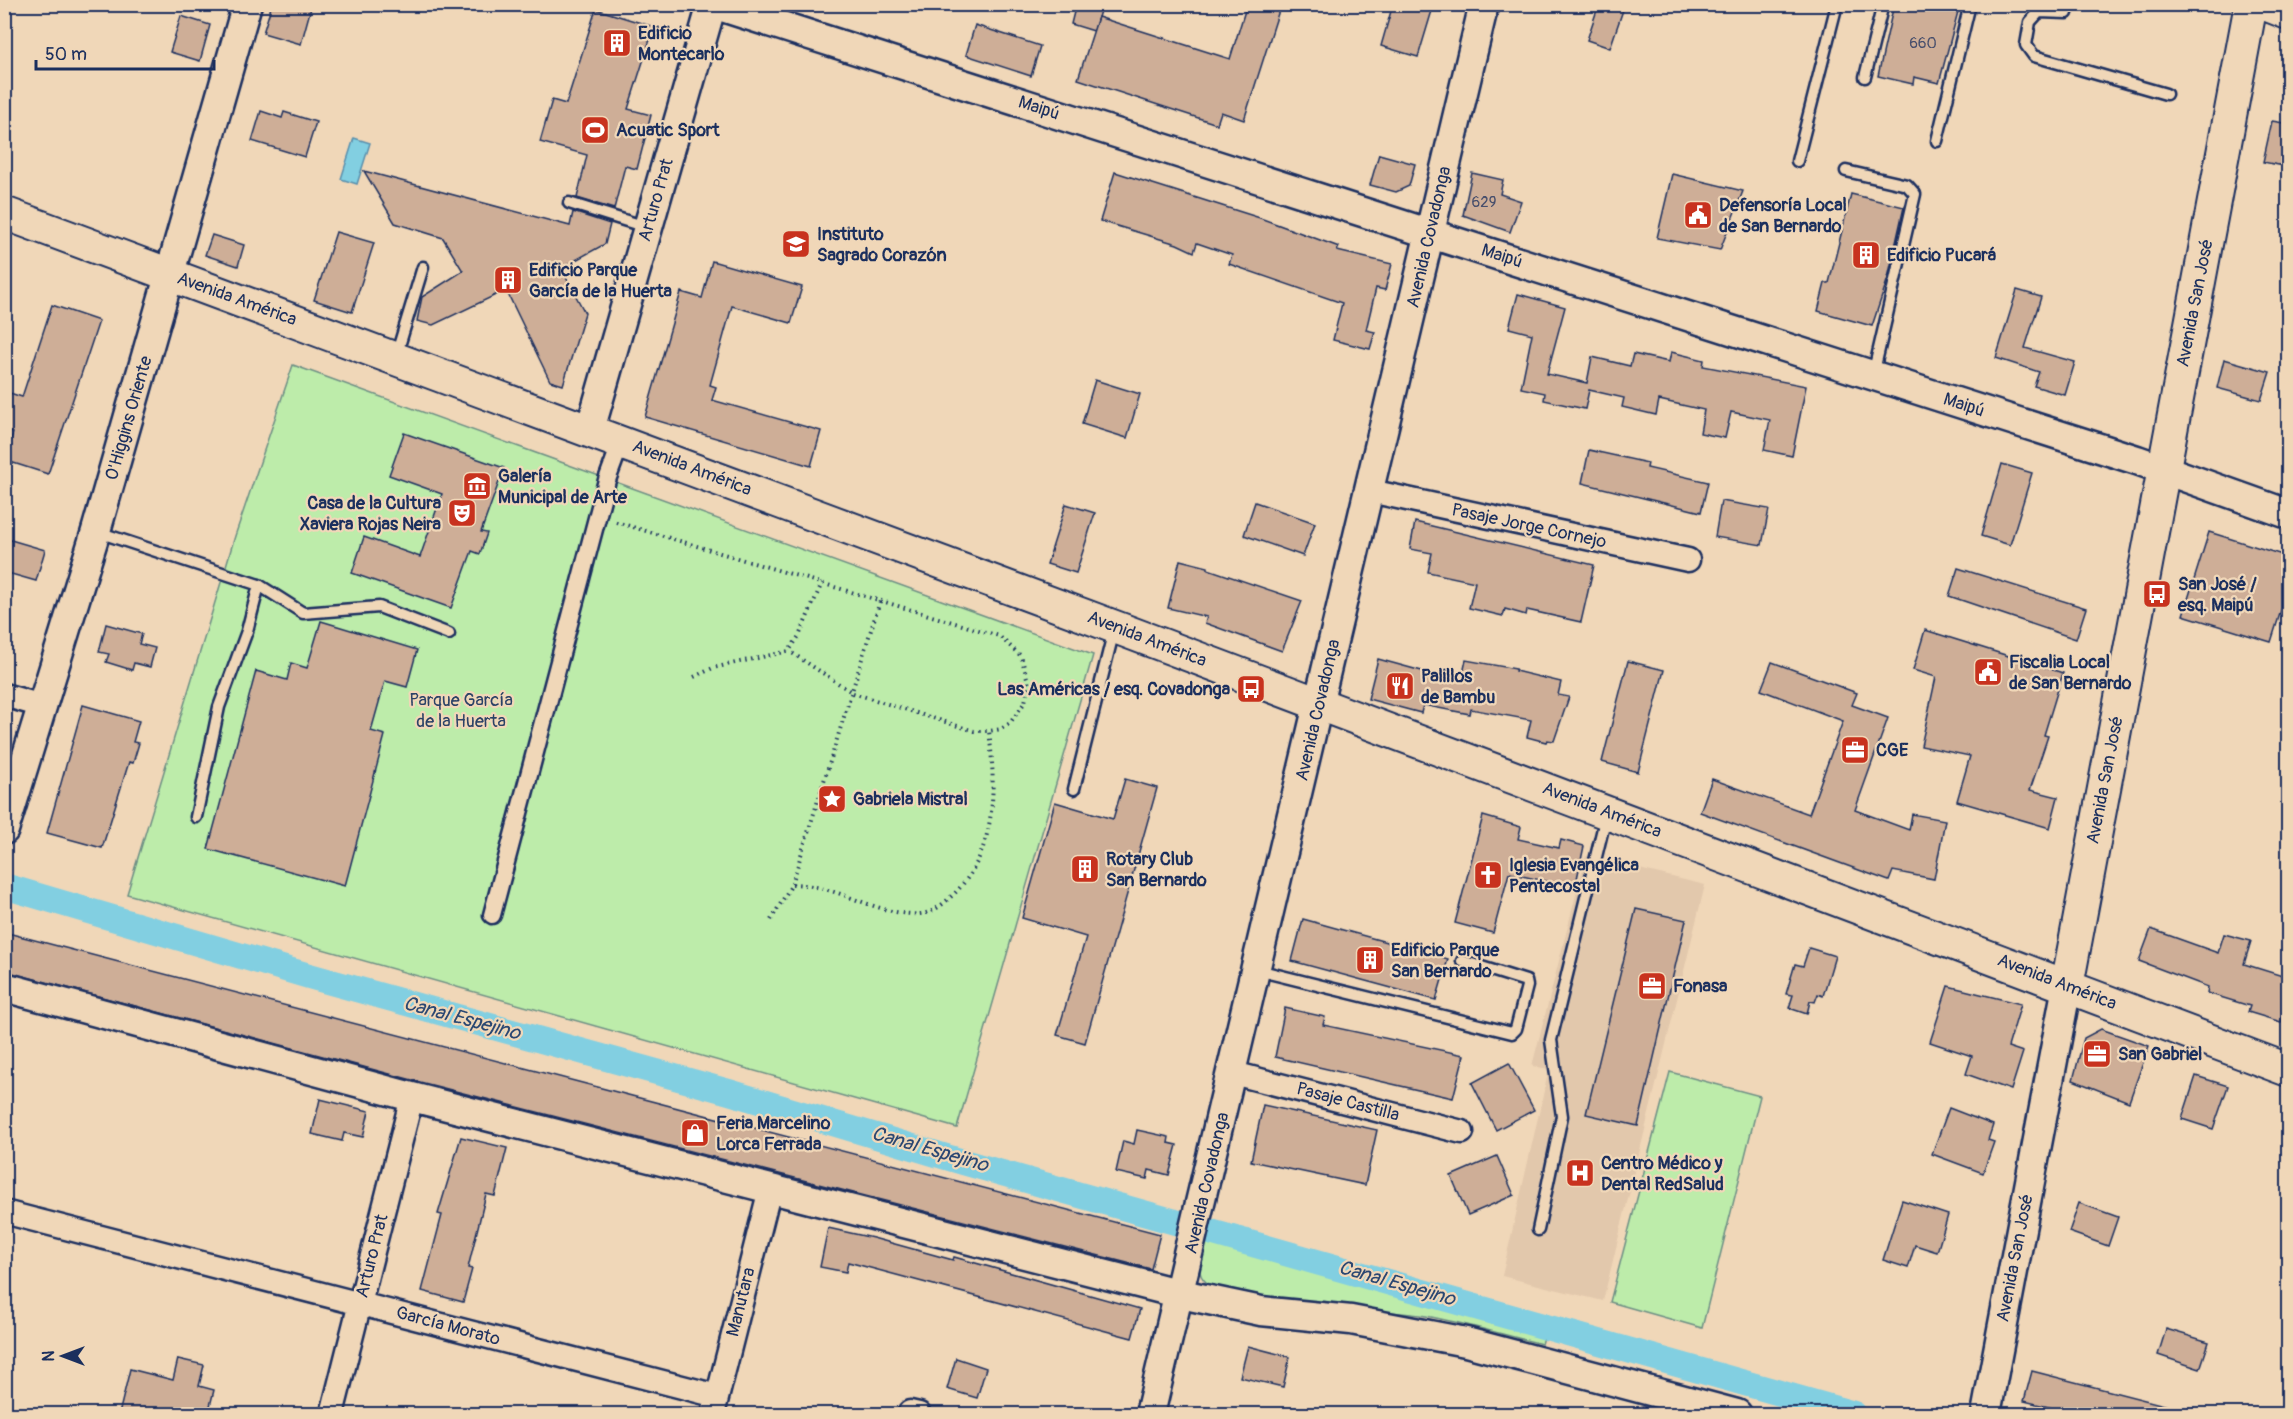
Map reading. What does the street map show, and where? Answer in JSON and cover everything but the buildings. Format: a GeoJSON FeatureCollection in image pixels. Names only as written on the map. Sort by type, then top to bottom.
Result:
{"type":"FeatureCollection","features":[{"type":"Feature","properties":{"kind":"main road","name":"Avenida San José"},"geometry":{"type":"LineString","coordinates":[[2067,986],[2251,4]]}},
{"type":"Feature","properties":{"kind":"main road"},"geometry":{"type":"LineString","coordinates":[[2265,4],[2289,14]]}},
{"type":"Feature","properties":{"kind":"main road","name":"Avenida América"},"geometry":{"type":"LineString","coordinates":[[4,213],[590,430],[2289,1070]]}},
{"type":"Feature","properties":{"kind":"street","name":"O'Higgins Oriente"},"geometry":{"type":"LineString","coordinates":[[4,830],[96,531],[247,4]]}},
{"type":"Feature","properties":{"kind":"street","name":"Arturo Prat"},"geometry":{"type":"LineString","coordinates":[[590,430],[712,4]]}},
{"type":"Feature","properties":{"kind":"street","name":"Maipú"},"geometry":{"type":"LineString","coordinates":[[712,4],[2163,469],[2289,514]]}},
{"type":"Feature","properties":{"kind":"street","name":"Avenida Covadonga"},"geometry":{"type":"LineString","coordinates":[[1150,1414],[1206,1189],[1484,4]]}},
{"type":"Feature","properties":{"kind":"street"},"geometry":{"type":"LineString","coordinates":[[492,915],[598,516],[621,442]]}},
{"type":"Feature","properties":{"kind":"street","name":"Pasaje Jorge Cornejo"},"geometry":{"type":"LineString","coordinates":[[1370,491],[1688,560]]}},
{"type":"Feature","properties":{"kind":"street"},"geometry":{"type":"LineString","coordinates":[[4,695],[42,706]]}},
{"type":"Feature","properties":{"kind":"street","name":"Avenida San José"},"geometry":{"type":"LineString","coordinates":[[1990,1414],[2067,986]]}},
{"type":"Feature","properties":{"kind":"street"},"geometry":{"type":"LineString","coordinates":[[4,987],[412,1097],[1180,1294],[1261,1311],[1351,1320],[1466,1342],[1737,1414]]}},
{"type":"Feature","properties":{"kind":"street","name":"Pasaje Castilla"},"geometry":{"type":"LineString","coordinates":[[1233,1073],[1462,1132]]}},
{"type":"Feature","properties":{"kind":"street","name":"Arturo Prat"},"geometry":{"type":"LineString","coordinates":[[332,1414],[412,1097]]}},
{"type":"Feature","properties":{"kind":"street","name":"Manutara"},"geometry":{"type":"LineString","coordinates":[[715,1405],[770,1189]]}},
{"type":"Feature","properties":{"kind":"street","name":"García Morato"},"geometry":{"type":"LineString","coordinates":[[4,1212],[360,1303],[715,1405]]}},
{"type":"Feature","properties":{"kind":"lane"},"geometry":{"type":"LineString","coordinates":[[1797,161],[1837,4]]}},
{"type":"Feature","properties":{"kind":"lane"},"geometry":{"type":"LineString","coordinates":[[1865,77],[1883,4]]}},
{"type":"Feature","properties":{"kind":"lane"},"geometry":{"type":"LineString","coordinates":[[1937,141],[1970,4]]}},
{"type":"Feature","properties":{"kind":"lane"},"geometry":{"type":"LineString","coordinates":[[2069,4],[2067,13],[2039,12],[2030,22],[2026,45],[2034,56],[2166,94]]}},
{"type":"Feature","properties":{"kind":"lane"},"geometry":{"type":"LineString","coordinates":[[1846,171],[1907,184],[1915,194],[1873,376]]}},
{"type":"Feature","properties":{"kind":"lane"},"geometry":{"type":"LineString","coordinates":[[569,203],[648,228]]}},
{"type":"Feature","properties":{"kind":"lane"},"geometry":{"type":"LineString","coordinates":[[396,358],[423,267]]}},
{"type":"Feature","properties":{"kind":"lane"},"geometry":{"type":"LineString","coordinates":[[96,531],[259,585],[303,613],[328,613],[363,606],[379,607],[449,634]]}},
{"type":"Feature","properties":{"kind":"lane"},"geometry":{"type":"LineString","coordinates":[[196,817],[219,707],[247,631],[259,585]]}},
{"type":"Feature","properties":{"kind":"lane"},"geometry":{"type":"LineString","coordinates":[[1074,789],[1115,627]]}},
{"type":"Feature","properties":{"kind":"lane"},"geometry":{"type":"LineString","coordinates":[[1538,1230],[1562,1116],[1551,1040],[1607,812]]}},
{"type":"Feature","properties":{"kind":"lane"},"geometry":{"type":"LineString","coordinates":[[1257,970],[1512,1033],[1516,1029],[1527,986],[1526,981],[1462,961]]}},
{"type":"Feature","properties":{"kind":"path"},"geometry":{"type":"LineString","coordinates":[[598,516],[999,636],[1022,656],[1029,685],[1025,702],[1010,723],[1001,729],[974,731],[853,693],[789,651],[713,668],[694,677]]}},
{"type":"Feature","properties":{"kind":"path"},"geometry":{"type":"LineString","coordinates":[[789,651],[822,583]]}},
{"type":"Feature","properties":{"kind":"path"},"geometry":{"type":"LineString","coordinates":[[771,920],[792,884],[880,601]]}},
{"type":"Feature","properties":{"kind":"path"},"geometry":{"type":"LineString","coordinates":[[792,884],[833,890],[886,909],[909,914],[925,915],[941,906],[978,863],[988,833],[993,761],[989,731]]}},
{"type":"Feature","properties":{"kind":"shaded area","name":"Centro Médico y Dental RedSalud"},"geometry":{"type":"Polygon","coordinates":[[[1586,856],[1705,885],[1603,1301],[1502,1276],[1549,1069],[1532,1066],[1586,856]]]}},
{"type":"Feature","properties":{"kind":"green space","name":"Parque García de la Huerta"},"geometry":{"type":"Polygon","coordinates":[[[293,365],[1093,655],[957,1128],[127,894],[235,536],[293,365]]]}},
{"type":"Feature","properties":{"kind":"green space"},"geometry":{"type":"Polygon","coordinates":[[[1670,1072],[1760,1096],[1702,1328],[1610,1302],[1670,1072]]]}},
{"type":"Feature","properties":{"kind":"green space"},"geometry":{"type":"Polygon","coordinates":[[[1206,1241],[1546,1330],[1542,1344],[1426,1316],[1249,1300],[1225,1293],[1203,1279],[1199,1269],[1206,1241]]]}},
{"type":"Feature","properties":{"kind":"water"},"geometry":{"type":"Polygon","coordinates":[[[354,138],[370,143],[357,184],[341,179],[354,138]]]}},
{"type":"Feature","properties":{"kind":"waterway","name":"Canal Espejino"},"geometry":{"type":"LineString","coordinates":[[4,886],[309,976],[729,1092],[963,1162],[1854,1414]]}},
{"type":"Feature","properties":{"kind":"place","name":"Edificio Montecarlo"},"geometry":{"type":"Point","coordinates":[617,43]}},
{"type":"Feature","properties":{"kind":"place","name":"Acuatic Sport"},"geometry":{"type":"Point","coordinates":[595,130]}},
{"type":"Feature","properties":{"kind":"place","name":"Defensoría Local de San Bernardo"},"geometry":{"type":"Point","coordinates":[1698,215]}},
{"type":"Feature","properties":{"kind":"place","name":"Instituto Sagrado Corazón"},"geometry":{"type":"Point","coordinates":[796,244]}},
{"type":"Feature","properties":{"kind":"place","name":"Edificio Pucará"},"geometry":{"type":"Point","coordinates":[1866,255]}},
{"type":"Feature","properties":{"kind":"place","name":"Edificio Parque García de la Huerta"},"geometry":{"type":"Point","coordinates":[508,280]}},
{"type":"Feature","properties":{"kind":"place","name":"Galería Municipal de Arte"},"geometry":{"type":"Point","coordinates":[477,486]}},
{"type":"Feature","properties":{"kind":"place","name":"Casa de la Cultura Xaviera Rojas Neira"},"geometry":{"type":"Point","coordinates":[462,513]}},
{"type":"Feature","properties":{"kind":"place","name":"San José / esq. Maipú"},"geometry":{"type":"Point","coordinates":[2157,594]}},
{"type":"Feature","properties":{"kind":"place","name":"Fiscalia Local de San Bernardo"},"geometry":{"type":"Point","coordinates":[1988,672]}},
{"type":"Feature","properties":{"kind":"place","name":"Palillos de Bambu"},"geometry":{"type":"Point","coordinates":[1400,686]}},
{"type":"Feature","properties":{"kind":"place","name":"Las Américas / esq. Covadonga"},"geometry":{"type":"Point","coordinates":[1251,689]}},
{"type":"Feature","properties":{"kind":"place","name":"CGE"},"geometry":{"type":"Point","coordinates":[1855,750]}},
{"type":"Feature","properties":{"kind":"place","name":"Gabriela Mistral"},"geometry":{"type":"Point","coordinates":[832,799]}},
{"type":"Feature","properties":{"kind":"place","name":"Rotary Club San Bernardo"},"geometry":{"type":"Point","coordinates":[1085,869]}},
{"type":"Feature","properties":{"kind":"place","name":"Iglesia Evangélica Pentecostal"},"geometry":{"type":"Point","coordinates":[1488,875]}},
{"type":"Feature","properties":{"kind":"place","name":"Edificio Parque San Bernardo"},"geometry":{"type":"Point","coordinates":[1370,960]}},
{"type":"Feature","properties":{"kind":"place","name":"Fonasa"},"geometry":{"type":"Point","coordinates":[1652,986]}},
{"type":"Feature","properties":{"kind":"place","name":"San Gabriel"},"geometry":{"type":"Point","coordinates":[2097,1054]}},
{"type":"Feature","properties":{"kind":"place","name":"Feria Marcelino Lorca Ferrada"},"geometry":{"type":"Point","coordinates":[695,1133]}},
{"type":"Feature","properties":{"kind":"place","name":"Centro Médico y Dental RedSalud"},"geometry":{"type":"Point","coordinates":[1580,1173]}}]}
